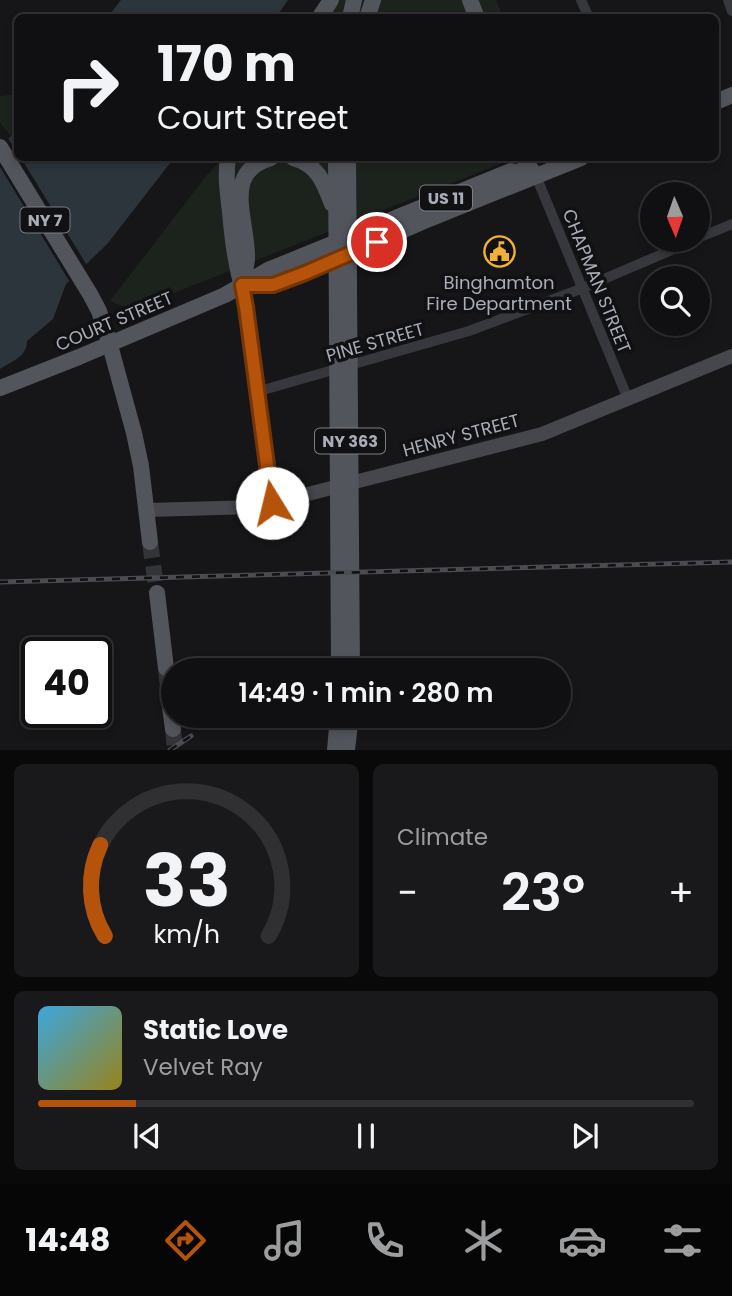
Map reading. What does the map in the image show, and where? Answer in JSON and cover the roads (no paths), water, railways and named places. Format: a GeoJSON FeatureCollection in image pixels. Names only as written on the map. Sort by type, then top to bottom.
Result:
{"type":"FeatureCollection","features":[{"type":"Feature","properties":{"kind":"main road","name":"NY 7"},"geometry":{"type":"LineString","coordinates":[[0,147],[99,311],[136,445],[150,541]]}},
{"type":"Feature","properties":{"kind":"main road"},"geometry":{"type":"LineString","coordinates":[[228,161],[227,195],[235,261],[242,285]]}},
{"type":"Feature","properties":{"kind":"main road"},"geometry":{"type":"LineString","coordinates":[[242,285],[247,259],[240,191],[248,172],[262,161]]}},
{"type":"Feature","properties":{"kind":"main road"},"geometry":{"type":"LineString","coordinates":[[303,161],[315,170],[342,214]]}},
{"type":"Feature","properties":{"kind":"main road","name":"NY 363"},"geometry":{"type":"LineString","coordinates":[[336,161],[342,214],[352,658]]}},
{"type":"Feature","properties":{"kind":"main road","name":"NY 363"},"geometry":{"type":"LineString","coordinates":[[339,658],[342,214],[348,161]]}},
{"type":"Feature","properties":{"kind":"main road"},"geometry":{"type":"LineString","coordinates":[[525,161],[536,176]]}},
{"type":"Feature","properties":{"kind":"main road"},"geometry":{"type":"LineString","coordinates":[[535,161],[536,176]]}},
{"type":"Feature","properties":{"kind":"main road","name":"COURT STREET"},"geometry":{"type":"LineString","coordinates":[[0,388],[225,295],[268,270],[511,172],[536,176],[574,161]]}},
{"type":"Feature","properties":{"kind":"main road"},"geometry":{"type":"LineString","coordinates":[[157,593],[165,658]]}},
{"type":"Feature","properties":{"kind":"main road"},"geometry":{"type":"LineString","coordinates":[[335,750],[337,728]]}},
{"type":"Feature","properties":{"kind":"main road"},"geometry":{"type":"LineString","coordinates":[[347,750],[350,728]]}},
{"type":"Feature","properties":{"kind":"street"},"geometry":{"type":"LineString","coordinates":[[727,0],[732,11]]}},
{"type":"Feature","properties":{"kind":"street","name":"CHAPMAN STREET"},"geometry":{"type":"LineString","coordinates":[[536,176],[628,399]]}},
{"type":"Feature","properties":{"kind":"street","name":"PINE STREET"},"geometry":{"type":"LineString","coordinates":[[710,233],[732,224]]}},
{"type":"Feature","properties":{"kind":"street","name":"PINE STREET"},"geometry":{"type":"LineString","coordinates":[[257,392],[469,331],[583,288],[667,252]]}},
{"type":"Feature","properties":{"kind":"street"},"geometry":{"type":"LineString","coordinates":[[242,285],[272,503]]}},
{"type":"Feature","properties":{"kind":"street","name":"HENRY STREET"},"geometry":{"type":"LineString","coordinates":[[147,510],[250,508],[542,434],[732,356]]}},
{"type":"Feature","properties":{"kind":"tunnel"},"geometry":{"type":"LineString","coordinates":[[150,542],[157,593]]}},
{"type":"Feature","properties":{"kind":"tunnel"},"geometry":{"type":"LineString","coordinates":[[173,729],[175,750]]}},
{"type":"Feature","properties":{"kind":"railway"},"geometry":{"type":"LineString","coordinates":[[0,582],[732,562]]}},
{"type":"Feature","properties":{"kind":"railway"},"geometry":{"type":"LineString","coordinates":[[170,750],[191,736]]}},
{"type":"Feature","properties":{"kind":"place","name":"Binghamton Fire Department"},"geometry":{"type":"Point","coordinates":[499,251]}}]}
